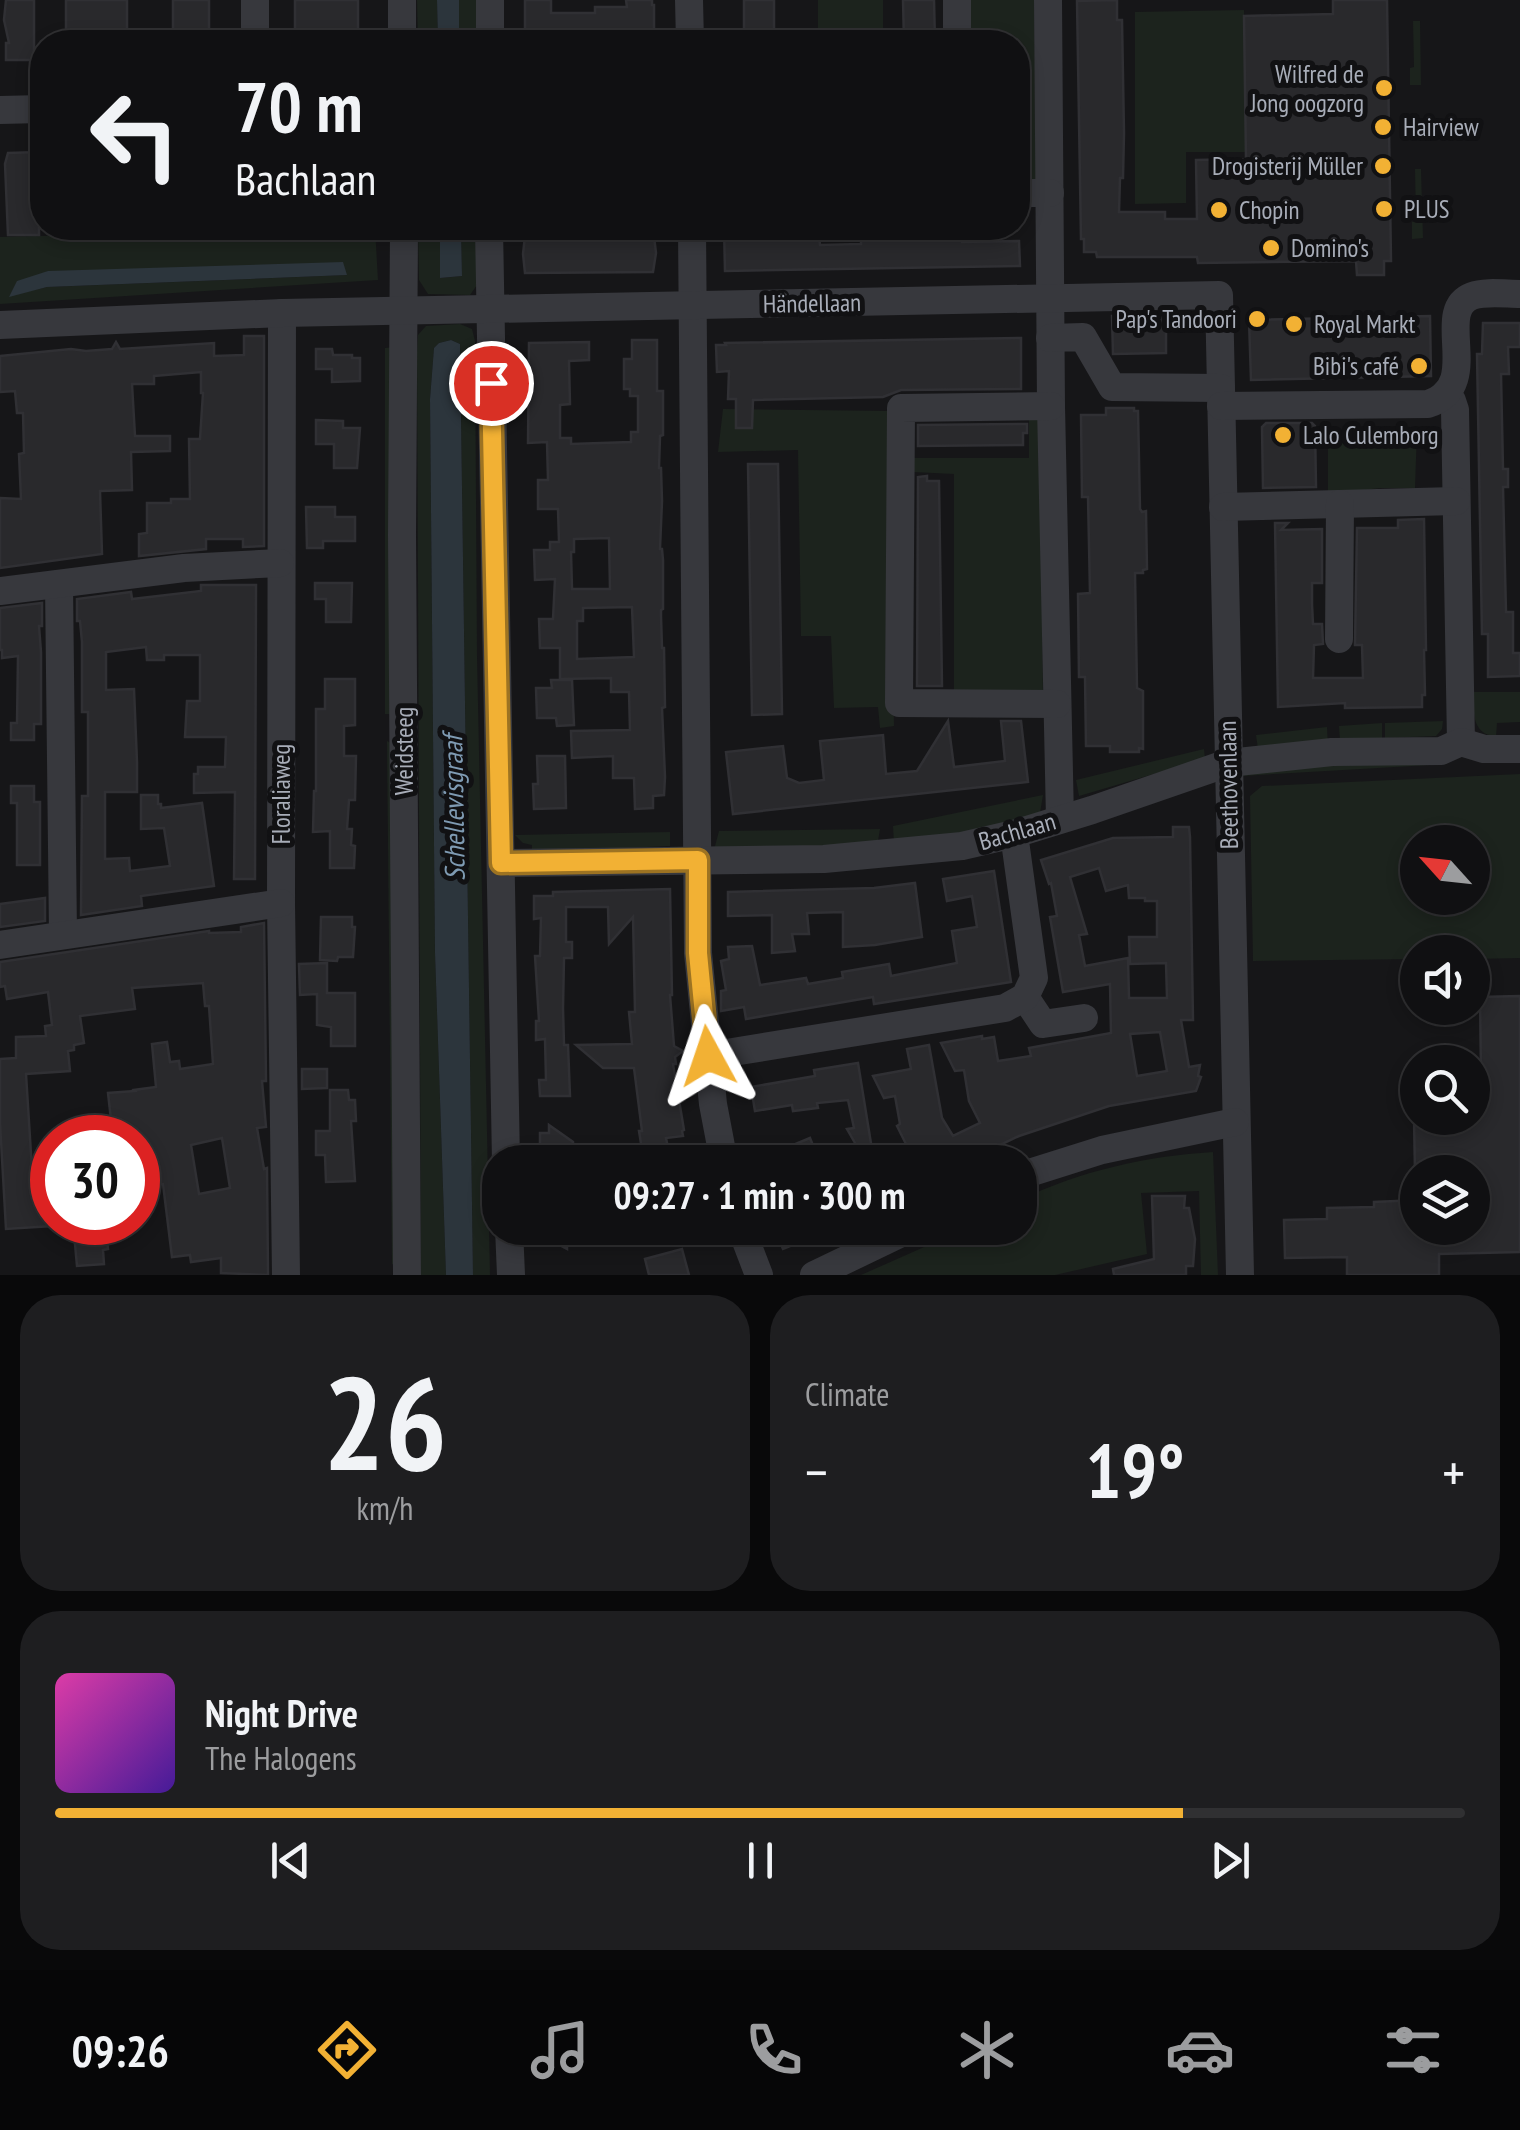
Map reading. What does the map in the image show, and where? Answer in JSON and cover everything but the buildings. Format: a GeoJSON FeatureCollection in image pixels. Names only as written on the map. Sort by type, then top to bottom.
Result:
{"type":"FeatureCollection","features":[{"type":"Feature","properties":{"kind":"street"},"geometry":{"type":"LineString","coordinates":[[255,0],[255,30]]}},
{"type":"Feature","properties":{"kind":"street"},"geometry":{"type":"LineString","coordinates":[[402,0],[402,30]]}},
{"type":"Feature","properties":{"kind":"street"},"geometry":{"type":"LineString","coordinates":[[490,0],[490,30]]}},
{"type":"Feature","properties":{"kind":"street"},"geometry":{"type":"LineString","coordinates":[[690,0],[690,30]]}},
{"type":"Feature","properties":{"kind":"street"},"geometry":{"type":"LineString","coordinates":[[957,0],[957,30]]}},
{"type":"Feature","properties":{"kind":"street"},"geometry":{"type":"LineString","coordinates":[[1048,0],[1060,819]]}},
{"type":"Feature","properties":{"kind":"street"},"geometry":{"type":"LineString","coordinates":[[0,110],[30,109]]}},
{"type":"Feature","properties":{"kind":"street"},"geometry":{"type":"LineString","coordinates":[[1030,193],[1050,192]]}},
{"type":"Feature","properties":{"kind":"street","name":"Weidsteeg"},"geometry":{"type":"LineString","coordinates":[[404,240],[407,1275]]}},
{"type":"Feature","properties":{"kind":"street"},"geometry":{"type":"LineString","coordinates":[[490,240],[506,1145]]}},
{"type":"Feature","properties":{"kind":"street"},"geometry":{"type":"LineString","coordinates":[[692,240],[698,953],[721,1145]]}},
{"type":"Feature","properties":{"kind":"street"},"geometry":{"type":"LineString","coordinates":[[1050,338],[1083,337],[1112,387],[1221,397],[1428,404],[1436,402],[1453,384],[1457,372],[1456,320],[1462,303],[1471,296],[1520,294]]}},
{"type":"Feature","properties":{"kind":"street","name":"Händellaan"},"geometry":{"type":"LineString","coordinates":[[0,325],[404,310],[1219,296]]}},
{"type":"Feature","properties":{"kind":"street","name":"Beethovenlaan"},"geometry":{"type":"LineString","coordinates":[[1219,296],[1240,1275]]}},
{"type":"Feature","properties":{"kind":"street","name":"Floraliaweg"},"geometry":{"type":"LineString","coordinates":[[282,313],[281,903],[286,1275]]}},
{"type":"Feature","properties":{"kind":"street"},"geometry":{"type":"LineString","coordinates":[[1445,394],[1455,410],[1461,742]]}},
{"type":"Feature","properties":{"kind":"street"},"geometry":{"type":"LineString","coordinates":[[1051,406],[901,408],[900,703],[1057,704]]}},
{"type":"Feature","properties":{"kind":"street"},"geometry":{"type":"LineString","coordinates":[[1223,507],[1456,501]]}},
{"type":"Feature","properties":{"kind":"street"},"geometry":{"type":"LineString","coordinates":[[1338,639],[1340,504]]}},
{"type":"Feature","properties":{"kind":"street"},"geometry":{"type":"LineString","coordinates":[[0,591],[184,568],[280,562]]}},
{"type":"Feature","properties":{"kind":"street"},"geometry":{"type":"LineString","coordinates":[[59,584],[63,935]]}},
{"type":"Feature","properties":{"kind":"street","name":"Bachlaan"},"geometry":{"type":"LineString","coordinates":[[501,863],[824,859],[962,846],[1014,834],[1228,763],[1332,752],[1441,751],[1461,742],[1484,749],[1520,749]]}},
{"type":"Feature","properties":{"kind":"street"},"geometry":{"type":"LineString","coordinates":[[708,1056],[1006,1008],[1025,997],[1034,978],[1014,834]]}},
{"type":"Feature","properties":{"kind":"street"},"geometry":{"type":"LineString","coordinates":[[0,945],[281,903]]}},
{"type":"Feature","properties":{"kind":"street"},"geometry":{"type":"LineString","coordinates":[[1025,997],[1043,1024],[1084,1018]]}},
{"type":"Feature","properties":{"kind":"street"},"geometry":{"type":"LineString","coordinates":[[1037,1171],[1102,1150],[1236,1122]]}},
{"type":"Feature","properties":{"kind":"street"},"geometry":{"type":"LineString","coordinates":[[510,1245],[511,1275]]}},
{"type":"Feature","properties":{"kind":"street"},"geometry":{"type":"LineString","coordinates":[[748,1245],[759,1275]]}},
{"type":"Feature","properties":{"kind":"street"},"geometry":{"type":"LineString","coordinates":[[814,1275],[877,1245]]}},
{"type":"Feature","properties":{"kind":"shaded area"},"geometry":{"type":"Polygon","coordinates":[[[417,0],[437,0],[438,30],[418,30],[417,0]]]}},
{"type":"Feature","properties":{"kind":"shaded area"},"geometry":{"type":"Polygon","coordinates":[[[459,0],[477,0],[477,30],[459,30],[459,0]]]}},
{"type":"Feature","properties":{"kind":"shaded area"},"geometry":{"type":"Polygon","coordinates":[[[818,0],[883,0],[883,30],[818,30],[818,0]]]}},
{"type":"Feature","properties":{"kind":"shaded area"},"geometry":{"type":"Polygon","coordinates":[[[957,0],[1034,0],[1037,195],[1030,195],[1030,30],[957,30],[957,0]]]}},
{"type":"Feature","properties":{"kind":"shaded area"},"geometry":{"type":"Polygon","coordinates":[[[1244,10],[1246,152],[1186,152],[1186,203],[1135,204],[1135,12],[1244,10]]]}},
{"type":"Feature","properties":{"kind":"shaded area"},"geometry":{"type":"Polygon","coordinates":[[[1413,21],[1420,21],[1421,85],[1410,85],[1410,68],[1414,67],[1413,21]]]}},
{"type":"Feature","properties":{"kind":"shaded area"},"geometry":{"type":"Polygon","coordinates":[[[1415,169],[1421,169],[1423,238],[1412,239],[1412,222],[1416,221],[1415,169]]]}},
{"type":"Feature","properties":{"kind":"shaded area"},"geometry":{"type":"Polygon","coordinates":[[[0,237],[376,240],[378,280],[0,304],[0,237]],[[48,271],[9,296],[47,287],[347,275],[48,271]]]}},
{"type":"Feature","properties":{"kind":"shaded area"},"geometry":{"type":"Polygon","coordinates":[[[418,240],[440,240],[441,278],[462,276],[461,240],[478,240],[479,282],[470,295],[428,294],[419,280],[418,240]]]}},
{"type":"Feature","properties":{"kind":"shaded area"},"geometry":{"type":"Polygon","coordinates":[[[460,324],[472,329],[475,341],[487,1145],[482,1145],[482,1245],[489,1245],[490,1275],[473,1275],[460,344],[451,340],[434,348],[430,399],[435,953],[446,1275],[421,1275],[417,352],[418,335],[426,326],[460,324]]]}},
{"type":"Feature","properties":{"kind":"shaded area"},"geometry":{"type":"Polygon","coordinates":[[[394,347],[395,714],[385,714],[385,348],[394,347]]]}},
{"type":"Feature","properties":{"kind":"shaded area"},"geometry":{"type":"Polygon","coordinates":[[[1029,406],[1040,406],[1043,704],[954,703],[954,474],[913,472],[911,458],[1029,458],[1029,406]]]}},
{"type":"Feature","properties":{"kind":"shaded area"},"geometry":{"type":"Polygon","coordinates":[[[723,409],[889,411],[894,726],[880,728],[878,707],[834,708],[831,636],[801,636],[798,450],[718,452],[723,409]]]}},
{"type":"Feature","properties":{"kind":"shaded area"},"geometry":{"type":"Polygon","coordinates":[[[1328,430],[1417,430],[1415,488],[1328,494],[1328,430]]]}},
{"type":"Feature","properties":{"kind":"shaded area"},"geometry":{"type":"Polygon","coordinates":[[[1473,692],[1520,692],[1520,722],[1497,723],[1496,737],[1488,735],[1475,721],[1473,692]]]}},
{"type":"Feature","properties":{"kind":"shaded area"},"geometry":{"type":"Polygon","coordinates":[[[1443,721],[1436,736],[1385,738],[1385,723],[1443,721]]]}},
{"type":"Feature","properties":{"kind":"shaded area"},"geometry":{"type":"Polygon","coordinates":[[[1382,723],[1382,739],[1340,741],[1339,726],[1382,723]]]}},
{"type":"Feature","properties":{"kind":"shaded area"},"geometry":{"type":"Polygon","coordinates":[[[1327,727],[1328,747],[1259,756],[1256,735],[1327,727]]]}},
{"type":"Feature","properties":{"kind":"shaded area"},"geometry":{"type":"Polygon","coordinates":[[[387,741],[396,746],[399,1267],[392,1264],[387,741]]]}},
{"type":"Feature","properties":{"kind":"shaded area"},"geometry":{"type":"Polygon","coordinates":[[[1204,749],[1205,759],[1079,796],[1076,780],[1204,749]]]}},
{"type":"Feature","properties":{"kind":"shaded area"},"geometry":{"type":"Polygon","coordinates":[[[1449,757],[1447,764],[1241,776],[1238,770],[1449,757]]]}},
{"type":"Feature","properties":{"kind":"shaded area"},"geometry":{"type":"Polygon","coordinates":[[[1520,774],[1520,958],[1490,959],[1490,935],[1400,935],[1400,959],[1253,961],[1250,796],[1262,786],[1520,774]]]}},
{"type":"Feature","properties":{"kind":"shaded area"},"geometry":{"type":"Polygon","coordinates":[[[1043,795],[1040,813],[967,833],[894,844],[893,826],[1043,795]]]}},
{"type":"Feature","properties":{"kind":"shaded area"},"geometry":{"type":"Polygon","coordinates":[[[880,829],[877,847],[714,850],[719,831],[880,829]]]}},
{"type":"Feature","properties":{"kind":"shaded area"},"geometry":{"type":"Polygon","coordinates":[[[670,832],[670,846],[532,852],[532,845],[515,835],[670,832]]]}},
{"type":"Feature","properties":{"kind":"shaded area"},"geometry":{"type":"Polygon","coordinates":[[[1213,1152],[1218,1275],[1201,1275],[1199,1191],[1141,1193],[1147,1254],[1055,1275],[861,1275],[929,1245],[1037,1245],[1037,1193],[1090,1173],[1163,1157],[1213,1152]]]}},
{"type":"Feature","properties":{"kind":"water"},"geometry":{"type":"Polygon","coordinates":[[[437,0],[459,0],[459,30],[438,30],[437,0]]]}},
{"type":"Feature","properties":{"kind":"water"},"geometry":{"type":"Polygon","coordinates":[[[440,240],[461,240],[462,276],[440,278],[440,240]]]}},
{"type":"Feature","properties":{"kind":"water"},"geometry":{"type":"Polygon","coordinates":[[[343,262],[347,275],[47,287],[9,297],[17,281],[48,271],[343,262]]]}},
{"type":"Feature","properties":{"kind":"water","name":"Schellevisgraaf"},"geometry":{"type":"Polygon","coordinates":[[[451,340],[460,344],[473,1275],[446,1275],[435,953],[430,399],[434,348],[451,340]]]}},
{"type":"Feature","properties":{"kind":"place","name":"Wilfred de Jong oogzorg"},"geometry":{"type":"Point","coordinates":[1384,88]}},
{"type":"Feature","properties":{"kind":"place","name":"Hairview"},"geometry":{"type":"Point","coordinates":[1383,127]}},
{"type":"Feature","properties":{"kind":"place","name":"Drogisterij Müller"},"geometry":{"type":"Point","coordinates":[1383,166]}},
{"type":"Feature","properties":{"kind":"place","name":"PLUS"},"geometry":{"type":"Point","coordinates":[1384,209]}},
{"type":"Feature","properties":{"kind":"place","name":"Chopin"},"geometry":{"type":"Point","coordinates":[1219,210]}},
{"type":"Feature","properties":{"kind":"place","name":"Domino's"},"geometry":{"type":"Point","coordinates":[1271,248]}},
{"type":"Feature","properties":{"kind":"place","name":"Pap's Tandoori"},"geometry":{"type":"Point","coordinates":[1257,319]}},
{"type":"Feature","properties":{"kind":"place","name":"Royal Markt"},"geometry":{"type":"Point","coordinates":[1294,324]}},
{"type":"Feature","properties":{"kind":"place","name":"Bibi's café"},"geometry":{"type":"Point","coordinates":[1419,366]}},
{"type":"Feature","properties":{"kind":"place","name":"Lalo Culemborg"},"geometry":{"type":"Point","coordinates":[1283,435]}},
{"type":"Feature","properties":{"kind":"route"},"geometry":{"type":"LineString","coordinates":[[491,383],[501,863],[698,860],[698,953],[708,1056]]}}]}
